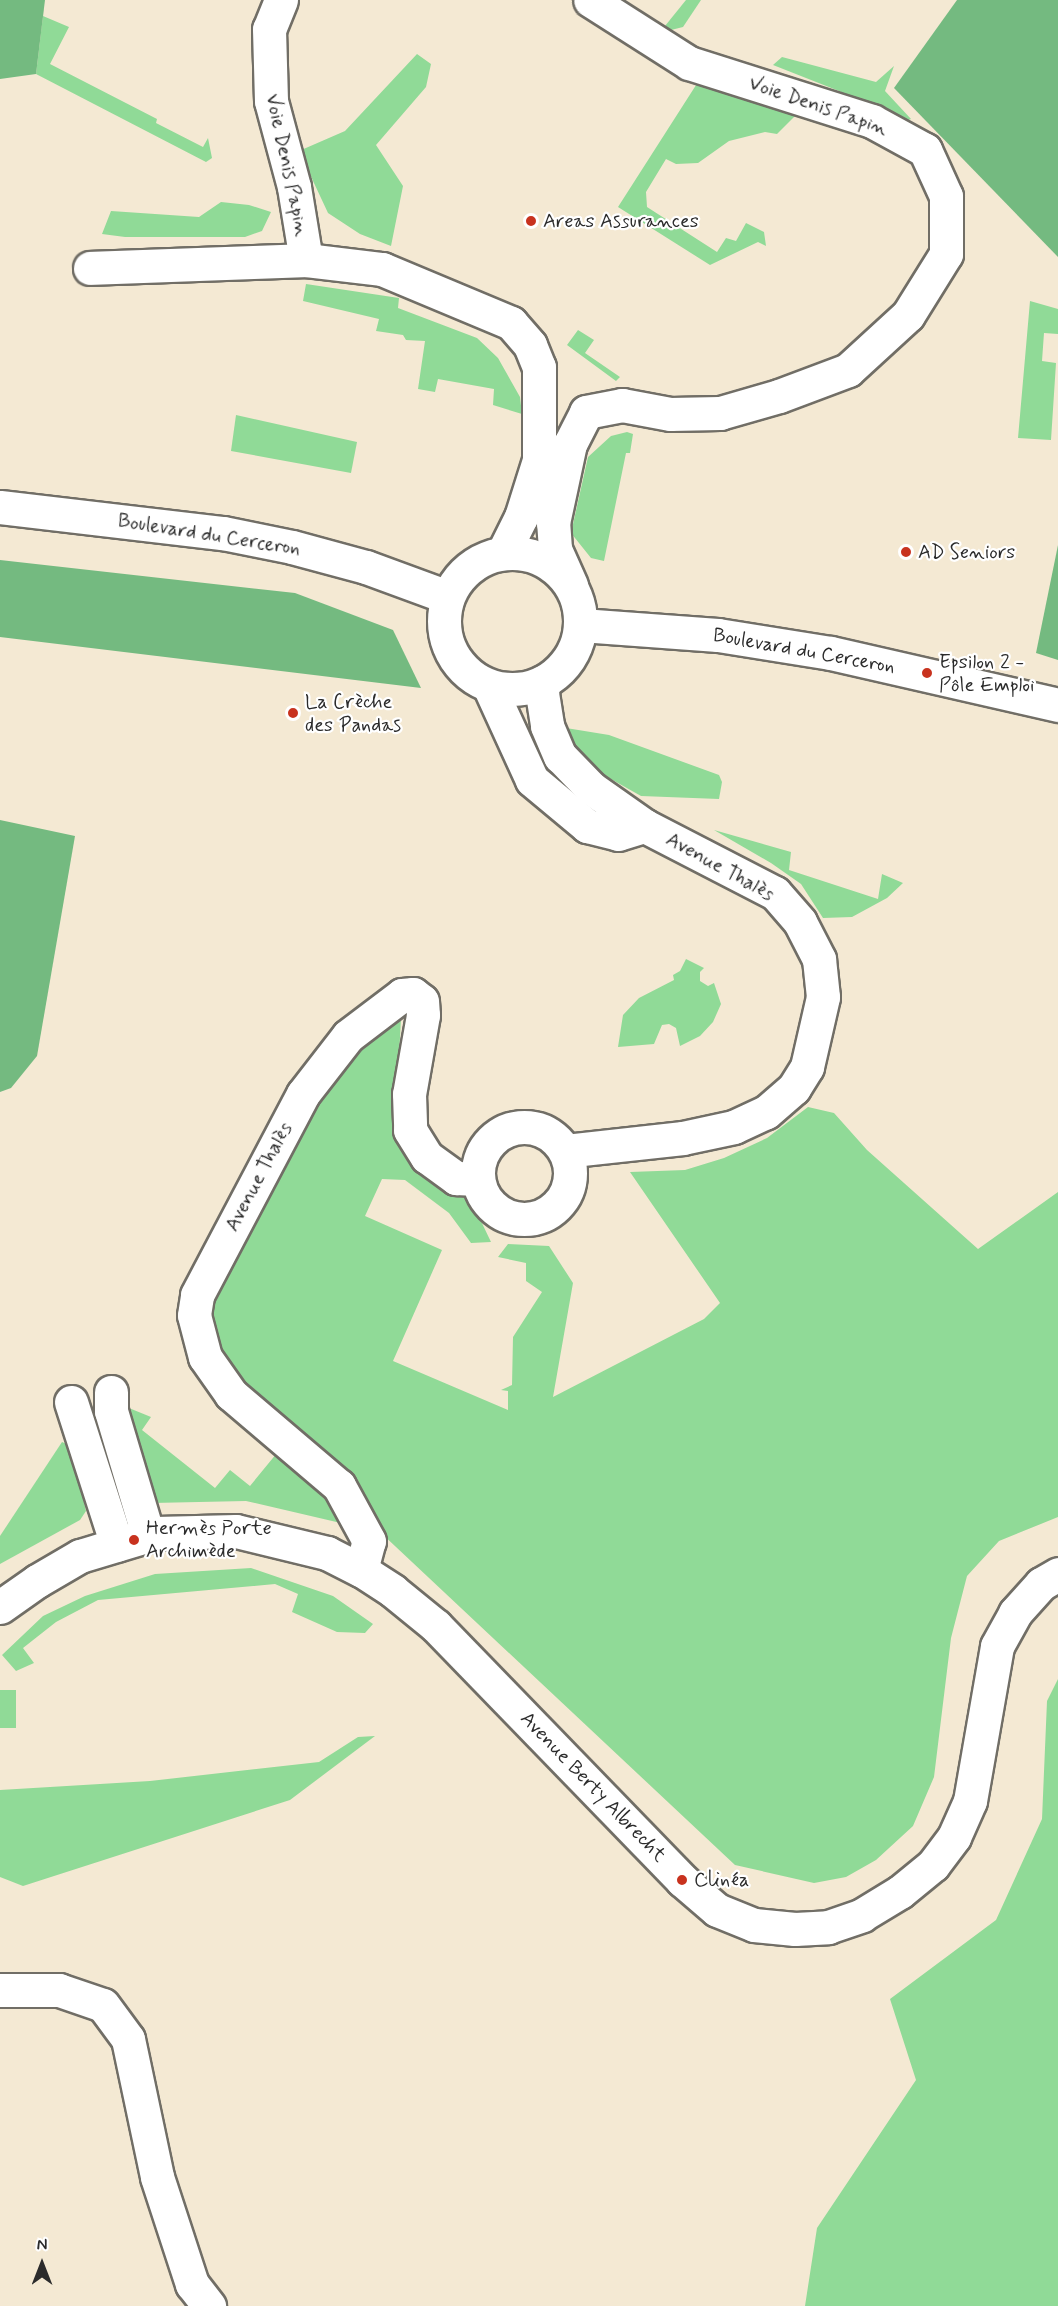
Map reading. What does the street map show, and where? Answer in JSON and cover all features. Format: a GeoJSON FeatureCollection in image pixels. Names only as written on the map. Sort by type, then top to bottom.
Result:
{"type":"FeatureCollection","features":[{"type":"Feature","properties":{"kind":"street","name":"Voie Denis Papin"},"geometry":{"type":"LineString","coordinates":[[281,0],[268,29],[271,101],[294,187],[306,260]]}},
{"type":"Feature","properties":{"kind":"street","name":"Voie Denis Papin"},"geometry":{"type":"LineString","coordinates":[[571,585],[555,549],[553,523],[570,444],[586,412],[622,405],[669,414],[720,413],[779,396],[848,369],[908,315],[946,254],[946,196],[925,150],[872,121],[689,63],[590,0]]}},
{"type":"Feature","properties":{"kind":"street","name":"Voie Denis Papin"},"geometry":{"type":"LineString","coordinates":[[90,268],[306,260],[382,269],[511,323],[530,345],[539,367],[539,460],[521,517],[503,553]]}},
{"type":"Feature","properties":{"kind":"street","name":"Boulevard du Cerceron"},"geometry":{"type":"LineString","coordinates":[[0,507],[143,522],[246,538],[366,567],[448,597]]}},
{"type":"Feature","properties":{"kind":"street"},"geometry":{"type":"LineString","coordinates":[[503,553],[523,553],[542,559],[558,570],[571,585],[579,604],[581,625],[576,648],[563,668],[543,682],[526,688],[507,690],[489,686],[470,675],[455,659],[446,639],[444,618],[448,597],[457,580],[470,567],[485,558],[503,553]]}},
{"type":"Feature","properties":{"kind":"street","name":"Boulevard du Cerceron"},"geometry":{"type":"LineString","coordinates":[[581,625],[718,635],[831,653],[1058,705]]}},
{"type":"Feature","properties":{"kind":"street","name":"Avenue Thalès"},"geometry":{"type":"LineString","coordinates":[[543,682],[542,693],[547,726],[560,756],[632,830]]}},
{"type":"Feature","properties":{"kind":"street","name":"Avenue Thalès"},"geometry":{"type":"LineString","coordinates":[[489,686],[532,780],[587,826],[632,830],[775,893],[800,922],[819,959],[823,997],[807,1067],[794,1088],[766,1112],[734,1127],[683,1138],[566,1151]]}},
{"type":"Feature","properties":{"kind":"street","name":"Avenue Thalès"},"geometry":{"type":"LineString","coordinates":[[361,1570],[369,1541],[339,1486],[231,1394],[205,1358],[194,1315],[197,1295],[303,1094],[348,1036],[402,995],[413,994],[422,1001],[423,1015],[409,1094],[410,1130],[427,1157],[456,1178],[477,1179]]}},
{"type":"Feature","properties":{"kind":"street"},"geometry":{"type":"LineString","coordinates":[[519,1126],[544,1130],[557,1139],[566,1151],[572,1178],[561,1203],[539,1218],[512,1218],[489,1204],[477,1179],[481,1155],[496,1135],[519,1126]]}},
{"type":"Feature","properties":{"kind":"street"},"geometry":{"type":"LineString","coordinates":[[111,1392],[111,1411],[148,1535]]}},
{"type":"Feature","properties":{"kind":"street"},"geometry":{"type":"LineString","coordinates":[[71,1402],[117,1545]]}},
{"type":"Feature","properties":{"kind":"street","name":"Avenue Berty Albrecht"},"geometry":{"type":"LineString","coordinates":[[0,1607],[37,1581],[80,1556],[148,1535],[236,1531],[327,1553],[361,1570],[393,1591],[436,1626],[682,1880],[717,1910],[754,1925],[795,1929],[828,1927],[862,1915],[900,1892],[933,1866],[954,1837],[970,1801],[997,1646],[1015,1613],[1041,1584],[1058,1574]]}},
{"type":"Feature","properties":{"kind":"street"},"geometry":{"type":"LineString","coordinates":[[0,1990],[59,1990],[103,2005],[128,2039],[157,2177],[192,2284],[209,2306]]}},
{"type":"Feature","properties":{"kind":"green space"},"geometry":{"type":"Polygon","coordinates":[[[0,0],[45,0],[36,74],[0,79],[0,0]]]}},
{"type":"Feature","properties":{"kind":"green space"},"geometry":{"type":"Polygon","coordinates":[[[686,0],[701,0],[683,27],[671,30],[665,26],[686,0]]]}},
{"type":"Feature","properties":{"kind":"green space"},"geometry":{"type":"Polygon","coordinates":[[[957,0],[1058,0],[1058,257],[894,88],[957,0]]]}},
{"type":"Feature","properties":{"kind":"green space"},"geometry":{"type":"Polygon","coordinates":[[[43,16],[69,27],[50,64],[157,119],[156,123],[203,147],[208,138],[212,158],[206,162],[36,74],[43,16]]]}},
{"type":"Feature","properties":{"kind":"green space"},"geometry":{"type":"Polygon","coordinates":[[[417,54],[431,64],[426,87],[376,145],[403,186],[391,246],[360,234],[328,213],[299,151],[345,131],[417,54]]]}},
{"type":"Feature","properties":{"kind":"green space"},"geometry":{"type":"Polygon","coordinates":[[[782,57],[876,82],[894,66],[885,91],[911,119],[900,123],[839,91],[773,65],[782,57]]]}},
{"type":"Feature","properties":{"kind":"green space"},"geometry":{"type":"Polygon","coordinates":[[[698,82],[798,113],[777,134],[765,132],[729,141],[698,163],[676,164],[666,159],[646,192],[647,207],[717,252],[726,238],[736,241],[746,223],[764,232],[766,246],[758,242],[710,265],[618,207],[698,82]]]}},
{"type":"Feature","properties":{"kind":"green space"},"geometry":{"type":"Polygon","coordinates":[[[221,202],[249,205],[271,212],[262,231],[245,237],[125,237],[102,234],[111,211],[199,217],[221,202]]]}},
{"type":"Feature","properties":{"kind":"green space"},"geometry":{"type":"Polygon","coordinates":[[[306,284],[399,298],[398,308],[477,338],[498,358],[520,397],[522,414],[493,405],[494,389],[438,379],[435,392],[418,389],[425,341],[406,340],[403,335],[376,331],[379,319],[303,301],[306,284]]]}},
{"type":"Feature","properties":{"kind":"green space"},"geometry":{"type":"Polygon","coordinates":[[[1030,301],[1058,309],[1058,334],[1044,333],[1042,361],[1056,363],[1051,440],[1018,438],[1030,301]]]}},
{"type":"Feature","properties":{"kind":"green space"},"geometry":{"type":"Polygon","coordinates":[[[578,330],[594,340],[585,353],[620,377],[616,381],[567,345],[578,330]]]}},
{"type":"Feature","properties":{"kind":"green space"},"geometry":{"type":"Polygon","coordinates":[[[236,415],[357,442],[351,473],[231,451],[236,415]]]}},
{"type":"Feature","properties":{"kind":"green space"},"geometry":{"type":"Polygon","coordinates":[[[627,432],[633,434],[630,453],[626,453],[604,561],[591,558],[571,533],[588,457],[611,436],[627,432]]]}},
{"type":"Feature","properties":{"kind":"green space"},"geometry":{"type":"Polygon","coordinates":[[[1058,545],[1058,660],[1036,653],[1058,545]]]}},
{"type":"Feature","properties":{"kind":"green space"},"geometry":{"type":"Polygon","coordinates":[[[0,560],[295,593],[393,630],[421,688],[0,637],[0,560]]]}},
{"type":"Feature","properties":{"kind":"green space"},"geometry":{"type":"Polygon","coordinates":[[[566,728],[609,735],[719,775],[722,782],[719,799],[641,796],[586,765],[563,744],[566,728]]]}},
{"type":"Feature","properties":{"kind":"green space"},"geometry":{"type":"Polygon","coordinates":[[[0,820],[75,836],[37,1056],[11,1088],[0,1092],[0,820]]]}},
{"type":"Feature","properties":{"kind":"green space"},"geometry":{"type":"Polygon","coordinates":[[[714,830],[791,852],[789,870],[878,899],[882,874],[903,883],[887,898],[852,917],[823,918],[801,884],[771,863],[714,830]]]}},
{"type":"Feature","properties":{"kind":"green space"},"geometry":{"type":"Polygon","coordinates":[[[686,959],[704,968],[700,972],[700,981],[708,986],[714,983],[721,1004],[713,1022],[700,1036],[680,1046],[676,1028],[669,1024],[662,1025],[654,1044],[618,1047],[623,1015],[639,998],[674,980],[673,975],[680,971],[686,959]]]}},
{"type":"Feature","properties":{"kind":"green space"},"geometry":{"type":"Polygon","coordinates":[[[393,1012],[401,1018],[397,1096],[480,1219],[491,1242],[471,1243],[449,1213],[405,1180],[382,1179],[365,1216],[442,1250],[393,1361],[508,1410],[508,1391],[501,1390],[512,1385],[513,1337],[542,1292],[526,1281],[526,1263],[498,1257],[508,1244],[549,1246],[573,1283],[553,1397],[704,1319],[720,1303],[630,1172],[685,1170],[724,1158],[767,1138],[808,1107],[834,1113],[867,1150],[978,1249],[1058,1192],[1058,1517],[999,1541],[967,1576],[951,1638],[934,1777],[913,1826],[876,1860],[846,1877],[814,1883],[735,1865],[363,1516],[263,1411],[206,1346],[201,1306],[309,1101],[393,1012]]]}},
{"type":"Feature","properties":{"kind":"green space"},"geometry":{"type":"Polygon","coordinates":[[[124,1406],[151,1417],[142,1430],[215,1488],[230,1470],[250,1486],[277,1453],[319,1485],[345,1524],[246,1501],[152,1503],[124,1406]]]}},
{"type":"Feature","properties":{"kind":"green space"},"geometry":{"type":"Polygon","coordinates":[[[62,1442],[71,1446],[86,1511],[80,1520],[0,1564],[0,1536],[62,1442]]]}},
{"type":"Feature","properties":{"kind":"green space"},"geometry":{"type":"Polygon","coordinates":[[[251,1568],[333,1596],[373,1624],[365,1633],[337,1632],[292,1612],[298,1594],[275,1584],[98,1600],[56,1622],[23,1648],[34,1663],[16,1671],[2,1655],[43,1616],[85,1596],[155,1574],[251,1568]]]}},
{"type":"Feature","properties":{"kind":"green space"},"geometry":{"type":"Polygon","coordinates":[[[1058,1679],[1058,2306],[805,2306],[817,2228],[916,2080],[890,1999],[996,1920],[1042,1819],[1047,1701],[1058,1679]]]}},
{"type":"Feature","properties":{"kind":"green space"},"geometry":{"type":"Polygon","coordinates":[[[0,1690],[16,1690],[16,1728],[0,1728],[0,1690]]]}},
{"type":"Feature","properties":{"kind":"green space"},"geometry":{"type":"Polygon","coordinates":[[[375,1736],[290,1800],[23,1886],[0,1877],[0,1790],[150,1781],[319,1762],[358,1737],[375,1736]]]}},
{"type":"Feature","properties":{"kind":"place","name":"Areas Assurances"},"geometry":{"type":"Point","coordinates":[531,221]}},
{"type":"Feature","properties":{"kind":"place","name":"AD Seniors"},"geometry":{"type":"Point","coordinates":[906,552]}},
{"type":"Feature","properties":{"kind":"place","name":"Epsilon 2 - Pôle Emploi"},"geometry":{"type":"Point","coordinates":[927,673]}},
{"type":"Feature","properties":{"kind":"place","name":"La Crèche des Pandas"},"geometry":{"type":"Point","coordinates":[293,713]}},
{"type":"Feature","properties":{"kind":"place","name":"Hermès Porte Archimède"},"geometry":{"type":"Point","coordinates":[134,1540]}},
{"type":"Feature","properties":{"kind":"place","name":"Clinéa"},"geometry":{"type":"Point","coordinates":[682,1880]}}]}
